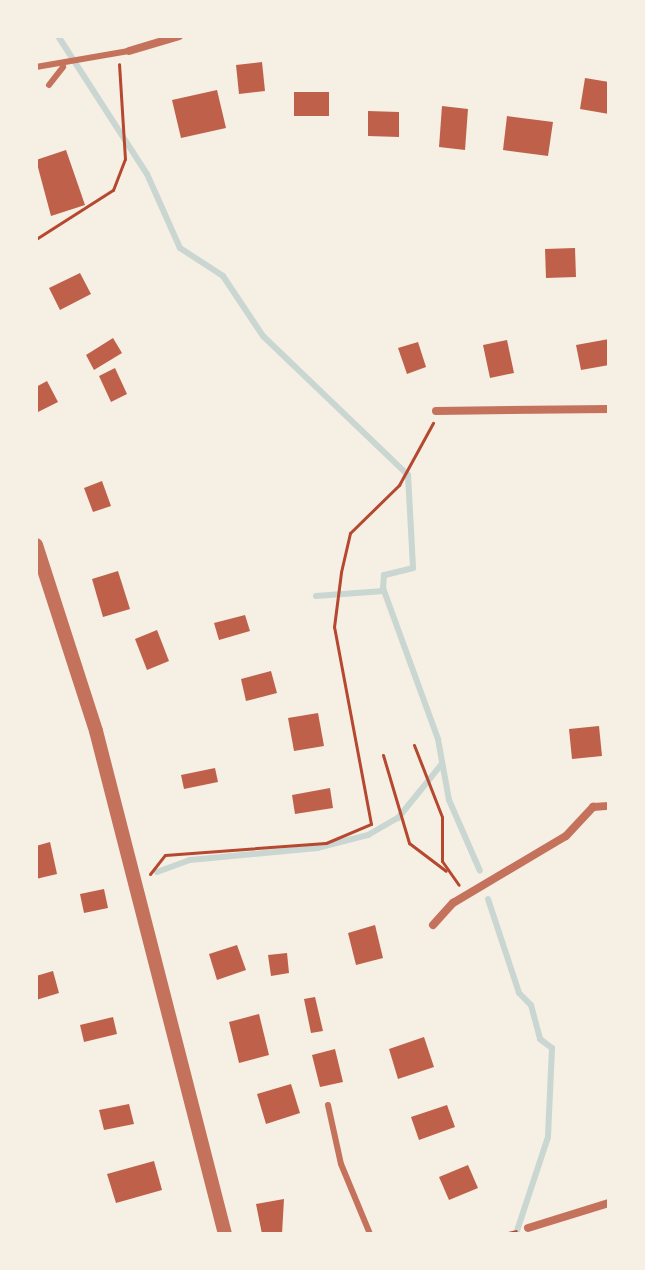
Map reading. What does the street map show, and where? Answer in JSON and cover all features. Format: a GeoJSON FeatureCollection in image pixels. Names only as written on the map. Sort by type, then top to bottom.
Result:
{"type":"FeatureCollection","features":[{"type":"Feature","properties":{"kind":"street"},"geometry":{"type":"LineString","coordinates":[[129,51],[179,36]]}},
{"type":"Feature","properties":{"kind":"street"},"geometry":{"type":"LineString","coordinates":[[436,411],[609,409]]}},
{"type":"Feature","properties":{"kind":"street"},"geometry":{"type":"LineString","coordinates":[[37,548],[96,731],[225,1234]]}},
{"type":"Feature","properties":{"kind":"street"},"geometry":{"type":"LineString","coordinates":[[433,925],[466,894],[537,856],[593,807],[609,806]]}},
{"type":"Feature","properties":{"kind":"street"},"geometry":{"type":"LineString","coordinates":[[528,1228],[609,1203]]}},
{"type":"Feature","properties":{"kind":"lane"},"geometry":{"type":"LineString","coordinates":[[36,67],[63,67],[129,51]]}},
{"type":"Feature","properties":{"kind":"lane"},"geometry":{"type":"LineString","coordinates":[[49,85],[63,67]]}},
{"type":"Feature","properties":{"kind":"lane"},"geometry":{"type":"LineString","coordinates":[[328,1105],[341,1164],[370,1234]]}},
{"type":"Feature","properties":{"kind":"path"},"geometry":{"type":"LineString","coordinates":[[36,239],[102,202],[125,159],[118,54]]}},
{"type":"Feature","properties":{"kind":"path"},"geometry":{"type":"LineString","coordinates":[[148,878],[165,855],[326,843],[371,824],[334,627],[337,595],[350,533],[399,485],[413,466],[436,411]]}},
{"type":"Feature","properties":{"kind":"path"},"geometry":{"type":"LineString","coordinates":[[414,745],[442,817],[448,872]]}},
{"type":"Feature","properties":{"kind":"path"},"geometry":{"type":"LineString","coordinates":[[383,755],[401,816],[417,853],[448,872],[466,894]]}},
{"type":"Feature","properties":{"kind":"building"},"geometry":{"type":"Polygon","coordinates":[[[262,62],[265,91],[239,94],[236,65],[262,62]]]}},
{"type":"Feature","properties":{"kind":"building"},"geometry":{"type":"Polygon","coordinates":[[[585,78],[609,82],[609,114],[580,109],[585,78]]]}},
{"type":"Feature","properties":{"kind":"building"},"geometry":{"type":"Polygon","coordinates":[[[217,90],[226,128],[181,138],[172,100],[217,90]]]}},
{"type":"Feature","properties":{"kind":"building"},"geometry":{"type":"Polygon","coordinates":[[[294,92],[329,92],[329,116],[294,116],[294,92]]]}},
{"type":"Feature","properties":{"kind":"building"},"geometry":{"type":"Polygon","coordinates":[[[442,106],[468,109],[465,150],[439,147],[442,106]]]}},
{"type":"Feature","properties":{"kind":"building"},"geometry":{"type":"Polygon","coordinates":[[[368,111],[399,112],[399,137],[368,136],[368,111]]]}},
{"type":"Feature","properties":{"kind":"building"},"geometry":{"type":"Polygon","coordinates":[[[507,116],[553,122],[548,156],[503,150],[507,116]]]}},
{"type":"Feature","properties":{"kind":"building"},"geometry":{"type":"Polygon","coordinates":[[[66,150],[85,205],[51,216],[36,160],[66,150]]]}},
{"type":"Feature","properties":{"kind":"building"},"geometry":{"type":"Polygon","coordinates":[[[575,248],[576,277],[546,278],[545,249],[575,248]]]}},
{"type":"Feature","properties":{"kind":"building"},"geometry":{"type":"Polygon","coordinates":[[[80,273],[91,294],[60,310],[49,288],[80,273]]]}},
{"type":"Feature","properties":{"kind":"building"},"geometry":{"type":"Polygon","coordinates":[[[113,338],[122,353],[94,370],[86,355],[113,338]]]}},
{"type":"Feature","properties":{"kind":"building"},"geometry":{"type":"Polygon","coordinates":[[[609,339],[609,365],[581,370],[576,345],[609,339]]]}},
{"type":"Feature","properties":{"kind":"building"},"geometry":{"type":"Polygon","coordinates":[[[507,340],[514,373],[490,378],[483,345],[507,340]]]}},
{"type":"Feature","properties":{"kind":"building"},"geometry":{"type":"Polygon","coordinates":[[[418,342],[426,367],[407,374],[398,348],[418,342]]]}},
{"type":"Feature","properties":{"kind":"building"},"geometry":{"type":"Polygon","coordinates":[[[115,368],[127,394],[111,402],[99,376],[115,368]]]}},
{"type":"Feature","properties":{"kind":"building"},"geometry":{"type":"Polygon","coordinates":[[[47,381],[58,402],[36,413],[36,387],[47,381]]]}},
{"type":"Feature","properties":{"kind":"building"},"geometry":{"type":"Polygon","coordinates":[[[102,481],[111,506],[93,512],[84,488],[102,481]]]}},
{"type":"Feature","properties":{"kind":"building"},"geometry":{"type":"Polygon","coordinates":[[[118,571],[130,609],[103,617],[92,579],[118,571]]]}},
{"type":"Feature","properties":{"kind":"building"},"geometry":{"type":"Polygon","coordinates":[[[245,615],[250,631],[219,640],[214,623],[245,615]]]}},
{"type":"Feature","properties":{"kind":"building"},"geometry":{"type":"Polygon","coordinates":[[[157,630],[169,661],[147,670],[135,639],[157,630]]]}},
{"type":"Feature","properties":{"kind":"building"},"geometry":{"type":"Polygon","coordinates":[[[271,671],[277,693],[246,701],[241,679],[271,671]]]}},
{"type":"Feature","properties":{"kind":"building"},"geometry":{"type":"Polygon","coordinates":[[[318,713],[324,746],[294,751],[288,718],[318,713]]]}},
{"type":"Feature","properties":{"kind":"building"},"geometry":{"type":"Polygon","coordinates":[[[599,726],[602,756],[572,759],[569,729],[599,726]]]}},
{"type":"Feature","properties":{"kind":"building"},"geometry":{"type":"Polygon","coordinates":[[[215,768],[218,782],[184,789],[181,775],[215,768]]]}},
{"type":"Feature","properties":{"kind":"building"},"geometry":{"type":"Polygon","coordinates":[[[330,788],[333,808],[295,814],[292,795],[330,788]]]}},
{"type":"Feature","properties":{"kind":"building"},"geometry":{"type":"Polygon","coordinates":[[[50,842],[57,874],[36,879],[36,846],[50,842]]]}},
{"type":"Feature","properties":{"kind":"building"},"geometry":{"type":"Polygon","coordinates":[[[104,889],[108,908],[84,913],[80,894],[104,889]]]}},
{"type":"Feature","properties":{"kind":"building"},"geometry":{"type":"Polygon","coordinates":[[[375,925],[383,958],[356,965],[348,933],[375,925]]]}},
{"type":"Feature","properties":{"kind":"building"},"geometry":{"type":"Polygon","coordinates":[[[237,945],[246,970],[217,980],[209,954],[237,945]]]}},
{"type":"Feature","properties":{"kind":"building"},"geometry":{"type":"Polygon","coordinates":[[[287,953],[289,973],[271,976],[268,955],[287,953]]]}},
{"type":"Feature","properties":{"kind":"building"},"geometry":{"type":"Polygon","coordinates":[[[53,971],[59,993],[36,1000],[36,976],[53,971]]]}},
{"type":"Feature","properties":{"kind":"building"},"geometry":{"type":"Polygon","coordinates":[[[315,997],[323,1031],[311,1033],[304,999],[315,997]]]}},
{"type":"Feature","properties":{"kind":"building"},"geometry":{"type":"Polygon","coordinates":[[[259,1014],[269,1055],[239,1063],[229,1022],[259,1014]]]}},
{"type":"Feature","properties":{"kind":"building"},"geometry":{"type":"Polygon","coordinates":[[[113,1017],[117,1034],[84,1042],[80,1025],[113,1017]]]}},
{"type":"Feature","properties":{"kind":"building"},"geometry":{"type":"Polygon","coordinates":[[[424,1037],[434,1067],[398,1079],[389,1049],[424,1037]]]}},
{"type":"Feature","properties":{"kind":"building"},"geometry":{"type":"Polygon","coordinates":[[[335,1049],[343,1082],[320,1087],[312,1055],[335,1049]]]}},
{"type":"Feature","properties":{"kind":"building"},"geometry":{"type":"Polygon","coordinates":[[[291,1084],[300,1113],[266,1124],[257,1094],[291,1084]]]}},
{"type":"Feature","properties":{"kind":"building"},"geometry":{"type":"Polygon","coordinates":[[[129,1104],[134,1124],[104,1130],[99,1110],[129,1104]]]}},
{"type":"Feature","properties":{"kind":"building"},"geometry":{"type":"Polygon","coordinates":[[[447,1105],[455,1127],[419,1140],[411,1117],[447,1105]]]}},
{"type":"Feature","properties":{"kind":"building"},"geometry":{"type":"Polygon","coordinates":[[[154,1161],[162,1190],[116,1203],[107,1174],[154,1161]]]}},
{"type":"Feature","properties":{"kind":"building"},"geometry":{"type":"Polygon","coordinates":[[[468,1165],[478,1188],[449,1200],[439,1177],[468,1165]]]}},
{"type":"Feature","properties":{"kind":"building"},"geometry":{"type":"Polygon","coordinates":[[[284,1199],[282,1234],[262,1234],[256,1204],[284,1199]]]}},
{"type":"Feature","properties":{"kind":"waterway"},"geometry":{"type":"LineString","coordinates":[[58,36],[147,174],[180,248],[223,276],[263,336],[408,475],[413,568],[384,575],[383,588],[438,739],[449,800],[480,871]]}},
{"type":"Feature","properties":{"kind":"waterway"},"geometry":{"type":"LineString","coordinates":[[316,596],[384,591]]}},
{"type":"Feature","properties":{"kind":"waterway"},"geometry":{"type":"LineString","coordinates":[[157,872],[190,860],[317,848],[368,835],[398,818],[441,765]]}},
{"type":"Feature","properties":{"kind":"waterway"},"geometry":{"type":"LineString","coordinates":[[488,899],[519,993],[531,1005],[540,1039],[552,1048],[548,1137],[516,1234]]}}]}
